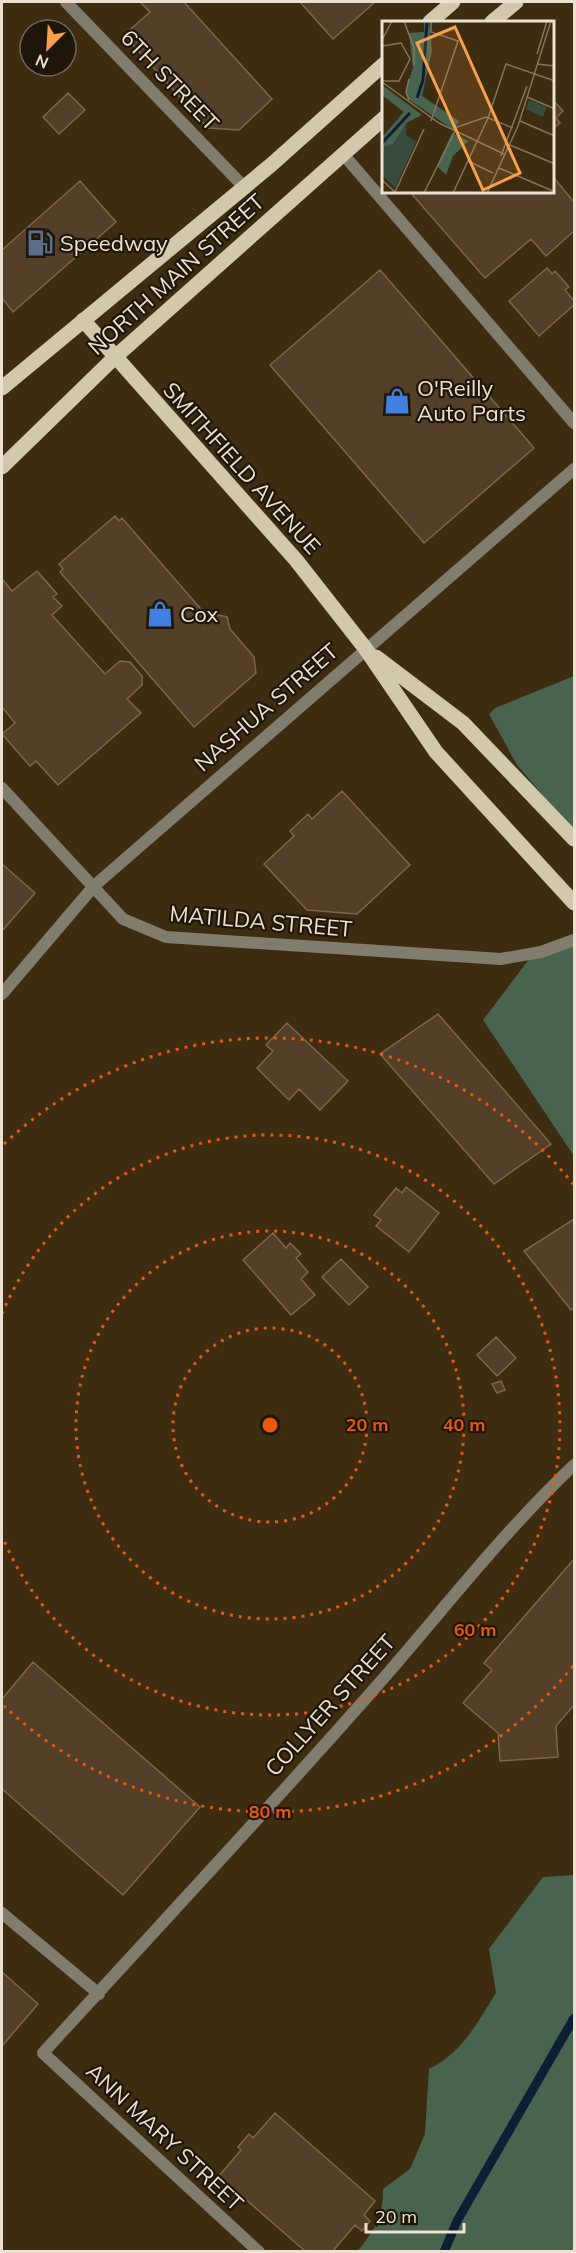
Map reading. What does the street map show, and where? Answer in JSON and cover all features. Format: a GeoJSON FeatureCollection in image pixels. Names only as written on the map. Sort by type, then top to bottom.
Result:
{"type":"FeatureCollection","features":[{"type":"Feature","properties":{"kind":"main road"},"geometry":{"type":"LineString","coordinates":[[431,21],[453,2]]}},
{"type":"Feature","properties":{"kind":"main road"},"geometry":{"type":"LineString","coordinates":[[493,21],[516,2]]}},
{"type":"Feature","properties":{"kind":"main road","name":"NORTH MAIN STREET"},"geometry":{"type":"LineString","coordinates":[[2,388],[244,187],[382,66]]}},
{"type":"Feature","properties":{"kind":"main road","name":"NORTH MAIN STREET"},"geometry":{"type":"LineString","coordinates":[[2,468],[114,358],[382,120]]}},
{"type":"Feature","properties":{"kind":"main road","name":"SMITHFIELD AVENUE"},"geometry":{"type":"LineString","coordinates":[[83,320],[114,358],[296,560],[365,648],[436,752],[510,830],[574,903]]}},
{"type":"Feature","properties":{"kind":"main road","name":"SMITHFIELD AVENUE"},"geometry":{"type":"LineString","coordinates":[[365,648],[463,723],[574,839]]}},
{"type":"Feature","properties":{"kind":"street","name":"6TH STREET"},"geometry":{"type":"LineString","coordinates":[[66,2],[244,187]]}},
{"type":"Feature","properties":{"kind":"street"},"geometry":{"type":"LineString","coordinates":[[343,154],[574,423]]}},
{"type":"Feature","properties":{"kind":"street","name":"NASHUA STREET"},"geometry":{"type":"LineString","coordinates":[[2,994],[94,886],[365,648],[574,469]]}},
{"type":"Feature","properties":{"kind":"street","name":"MATILDA STREET"},"geometry":{"type":"LineString","coordinates":[[2,788],[123,919],[166,937],[501,959],[541,952],[574,940]]}},
{"type":"Feature","properties":{"kind":"street","name":"COLLYER STREET"},"geometry":{"type":"LineString","coordinates":[[43,2053],[376,1688],[499,1541],[574,1465]]}},
{"type":"Feature","properties":{"kind":"street"},"geometry":{"type":"LineString","coordinates":[[2,1913],[99,1994]]}},
{"type":"Feature","properties":{"kind":"street","name":"ANN MARY STREET"},"geometry":{"type":"LineString","coordinates":[[43,2053],[259,2252]]}},
{"type":"Feature","properties":{"kind":"green space"},"geometry":{"type":"Polygon","coordinates":[[[574,676],[574,832],[517,765],[489,714],[495,708],[574,676]]]}},
{"type":"Feature","properties":{"kind":"green space"},"geometry":{"type":"Polygon","coordinates":[[[574,941],[574,1156],[483,1020],[530,958],[574,941]]]}},
{"type":"Feature","properties":{"kind":"green space"},"geometry":{"type":"Polygon","coordinates":[[[574,1875],[574,2251],[358,2251],[380,2216],[383,2189],[410,2169],[425,2134],[429,2069],[451,2055],[460,2046],[496,1993],[489,1949],[543,1877],[574,1875]]]}},
{"type":"Feature","properties":{"kind":"building"},"geometry":{"type":"Polygon","coordinates":[[[140,2],[184,2],[272,99],[239,130],[208,128],[124,35],[150,12],[140,2]]]}},
{"type":"Feature","properties":{"kind":"building"},"geometry":{"type":"Polygon","coordinates":[[[300,2],[375,2],[333,39],[300,2]]]}},
{"type":"Feature","properties":{"kind":"building"},"geometry":{"type":"Polygon","coordinates":[[[68,93],[85,110],[59,134],[43,117],[68,93]]]}},
{"type":"Feature","properties":{"kind":"building"},"geometry":{"type":"Polygon","coordinates":[[[555,102],[563,111],[556,118],[560,123],[555,127],[555,102]]]}},
{"type":"Feature","properties":{"kind":"building"},"geometry":{"type":"Polygon","coordinates":[[[555,179],[574,202],[574,231],[546,256],[531,239],[485,278],[412,194],[555,194],[555,179]]]}},
{"type":"Feature","properties":{"kind":"building"},"geometry":{"type":"Polygon","coordinates":[[[80,181],[116,222],[13,312],[2,298],[2,250],[80,181]]]}},
{"type":"Feature","properties":{"kind":"building"},"geometry":{"type":"Polygon","coordinates":[[[547,268],[552,274],[555,271],[569,287],[565,290],[574,301],[574,305],[539,336],[509,301],[547,268]]]}},
{"type":"Feature","properties":{"kind":"building"},"geometry":{"type":"Polygon","coordinates":[[[380,270],[534,448],[424,543],[270,365],[380,270]]]}},
{"type":"Feature","properties":{"kind":"building"},"geometry":{"type":"Polygon","coordinates":[[[115,516],[119,521],[122,518],[206,615],[209,613],[227,617],[230,629],[254,657],[256,673],[194,727],[60,572],[63,569],[59,564],[115,516]]]}},
{"type":"Feature","properties":{"kind":"building"},"geometry":{"type":"Polygon","coordinates":[[[37,571],[57,594],[53,597],[62,606],[52,615],[105,674],[120,661],[130,662],[142,676],[142,685],[127,699],[141,713],[58,785],[36,761],[30,766],[2,734],[15,723],[2,707],[2,579],[12,591],[37,571]]]}},
{"type":"Feature","properties":{"kind":"building"},"geometry":{"type":"Polygon","coordinates":[[[342,791],[410,865],[357,914],[307,910],[264,864],[294,836],[290,831],[308,814],[312,819],[342,791]]]}},
{"type":"Feature","properties":{"kind":"building"},"geometry":{"type":"Polygon","coordinates":[[[2,864],[35,893],[2,931],[2,864]]]}},
{"type":"Feature","properties":{"kind":"building"},"geometry":{"type":"Polygon","coordinates":[[[438,1014],[551,1144],[494,1184],[380,1054],[438,1014]]]}},
{"type":"Feature","properties":{"kind":"building"},"geometry":{"type":"Polygon","coordinates":[[[287,1023],[348,1081],[320,1110],[299,1089],[289,1100],[257,1068],[273,1051],[266,1045],[287,1023]]]}},
{"type":"Feature","properties":{"kind":"building"},"geometry":{"type":"Polygon","coordinates":[[[406,1187],[439,1213],[409,1252],[376,1226],[381,1220],[374,1215],[396,1188],[402,1193],[406,1187]]]}},
{"type":"Feature","properties":{"kind":"building"},"geometry":{"type":"Polygon","coordinates":[[[574,1219],[574,1308],[571,1310],[524,1251],[574,1219]]]}},
{"type":"Feature","properties":{"kind":"building"},"geometry":{"type":"Polygon","coordinates":[[[273,1233],[286,1248],[290,1243],[301,1254],[296,1258],[308,1272],[301,1279],[315,1295],[291,1315],[243,1260],[273,1233]]]}},
{"type":"Feature","properties":{"kind":"building"},"geometry":{"type":"Polygon","coordinates":[[[341,1259],[368,1287],[349,1305],[322,1277],[341,1259]]]}},
{"type":"Feature","properties":{"kind":"building"},"geometry":{"type":"Polygon","coordinates":[[[496,1337],[516,1358],[497,1376],[477,1355],[496,1337]]]}},
{"type":"Feature","properties":{"kind":"building"},"geometry":{"type":"Polygon","coordinates":[[[501,1381],[505,1390],[497,1393],[492,1384],[501,1381]]]}},
{"type":"Feature","properties":{"kind":"building"},"geometry":{"type":"Polygon","coordinates":[[[574,1559],[574,1705],[556,1726],[558,1757],[500,1761],[498,1733],[463,1703],[492,1670],[484,1663],[574,1559]]]}},
{"type":"Feature","properties":{"kind":"building"},"geometry":{"type":"Polygon","coordinates":[[[33,1662],[200,1807],[123,1895],[2,1789],[2,1699],[33,1662]]]}},
{"type":"Feature","properties":{"kind":"building"},"geometry":{"type":"Polygon","coordinates":[[[2,1972],[38,2004],[2,2046],[2,1972]]]}},
{"type":"Feature","properties":{"kind":"building"},"geometry":{"type":"Polygon","coordinates":[[[275,2113],[375,2201],[364,2215],[370,2221],[362,2231],[355,2225],[332,2252],[306,2252],[219,2176],[241,2150],[238,2147],[249,2134],[253,2138],[275,2113]]]}},
{"type":"Feature","properties":{"kind":"waterway"},"geometry":{"type":"LineString","coordinates":[[444,2252],[457,2221],[574,2018]]}},
{"type":"Feature","properties":{"kind":"place","name":"Speedway"},"geometry":{"type":"Point","coordinates":[40,243]}},
{"type":"Feature","properties":{"kind":"place","name":"O'Reilly Auto Parts"},"geometry":{"type":"Point","coordinates":[397,401]}},
{"type":"Feature","properties":{"kind":"place","name":"Cox"},"geometry":{"type":"Point","coordinates":[160,614]}}]}
